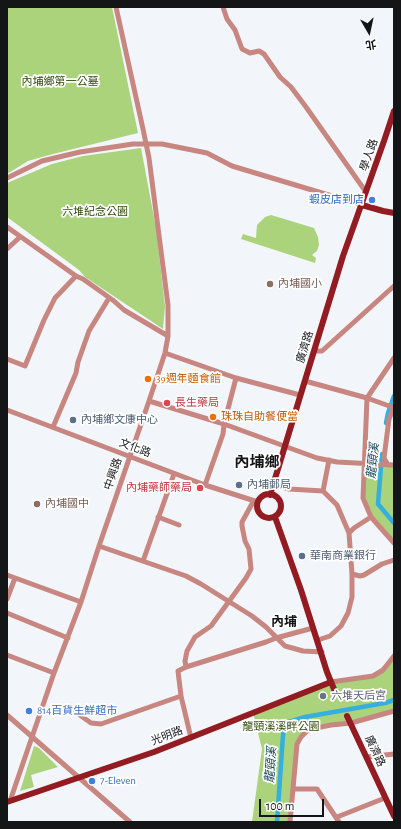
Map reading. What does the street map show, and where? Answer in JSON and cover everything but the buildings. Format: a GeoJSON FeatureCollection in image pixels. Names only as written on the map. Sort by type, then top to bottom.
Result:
{"type":"FeatureCollection","features":[{"type":"Feature","properties":{"kind":"main road","name":"學人路"},"geometry":{"type":"LineString","coordinates":[[362,206],[394,111]]}},
{"type":"Feature","properties":{"kind":"main road"},"geometry":{"type":"LineString","coordinates":[[362,206],[394,213]]}},
{"type":"Feature","properties":{"kind":"main road","name":"廣濟路"},"geometry":{"type":"LineString","coordinates":[[270,495],[343,256],[362,206]]}},
{"type":"Feature","properties":{"kind":"main road"},"geometry":{"type":"LineString","coordinates":[[270,495],[278,498],[281,506],[280,510],[275,516],[268,518],[262,516],[258,510],[256,502],[263,496],[270,495]]}},
{"type":"Feature","properties":{"kind":"main road"},"geometry":{"type":"LineString","coordinates":[[275,516],[336,694]]}},
{"type":"Feature","properties":{"kind":"main road","name":"光明路"},"geometry":{"type":"LineString","coordinates":[[8,802],[154,752],[331,682]]}},
{"type":"Feature","properties":{"kind":"main road","name":"廣濟路"},"geometry":{"type":"LineString","coordinates":[[347,716],[394,816]]}},
{"type":"Feature","properties":{"kind":"street","name":"中興路"},"geometry":{"type":"LineString","coordinates":[[8,802],[81,602],[150,400],[165,353],[168,336],[168,305],[146,143],[116,7]]}},
{"type":"Feature","properties":{"kind":"street"},"geometry":{"type":"LineString","coordinates":[[223,7],[227,19],[235,30],[242,49],[250,53],[258,51],[264,54],[280,77],[291,87],[306,107],[366,192]]}},
{"type":"Feature","properties":{"kind":"street"},"geometry":{"type":"LineString","coordinates":[[7,178],[42,161],[87,151],[146,143],[169,145],[207,153],[232,166],[362,206]]}},
{"type":"Feature","properties":{"kind":"street"},"geometry":{"type":"LineString","coordinates":[[7,228],[76,276],[83,279],[124,310],[168,336]]}},
{"type":"Feature","properties":{"kind":"street"},"geometry":{"type":"LineString","coordinates":[[7,249],[20,237]]}},
{"type":"Feature","properties":{"kind":"street"},"geometry":{"type":"LineString","coordinates":[[8,361],[25,366],[54,298],[76,276]]}},
{"type":"Feature","properties":{"kind":"street"},"geometry":{"type":"LineString","coordinates":[[314,351],[322,351],[394,286]]}},
{"type":"Feature","properties":{"kind":"street"},"geometry":{"type":"LineString","coordinates":[[53,427],[76,373],[78,362],[90,331],[109,298]]}},
{"type":"Feature","properties":{"kind":"street"},"geometry":{"type":"LineString","coordinates":[[165,353],[236,378],[300,396]]}},
{"type":"Feature","properties":{"kind":"street"},"geometry":{"type":"LineString","coordinates":[[394,358],[367,398],[363,498],[371,517],[394,543]]}},
{"type":"Feature","properties":{"kind":"street"},"geometry":{"type":"LineString","coordinates":[[205,485],[223,434],[224,424],[236,378]]}},
{"type":"Feature","properties":{"kind":"street"},"geometry":{"type":"LineString","coordinates":[[305,381],[391,406],[384,458],[390,465]]}},
{"type":"Feature","properties":{"kind":"street"},"geometry":{"type":"LineString","coordinates":[[150,400],[224,424],[317,458],[390,465]]}},
{"type":"Feature","properties":{"kind":"street","name":"文化路"},"geometry":{"type":"LineString","coordinates":[[7,410],[174,474],[256,502]]}},
{"type":"Feature","properties":{"kind":"street"},"geometry":{"type":"LineString","coordinates":[[323,491],[329,460]]}},
{"type":"Feature","properties":{"kind":"street"},"geometry":{"type":"LineString","coordinates":[[143,561],[174,474]]}},
{"type":"Feature","properties":{"kind":"street"},"geometry":{"type":"LineString","coordinates":[[273,484],[289,489],[323,491],[337,506],[349,533],[352,597],[348,613],[341,626],[330,636],[318,640]]}},
{"type":"Feature","properties":{"kind":"street"},"geometry":{"type":"LineString","coordinates":[[186,667],[185,660],[187,651],[194,637],[211,626],[251,569],[249,549],[245,541],[242,522],[256,502]]}},
{"type":"Feature","properties":{"kind":"street"},"geometry":{"type":"LineString","coordinates":[[158,517],[179,525]]}},
{"type":"Feature","properties":{"kind":"street"},"geometry":{"type":"LineString","coordinates":[[349,533],[371,517]]}},
{"type":"Feature","properties":{"kind":"street"},"geometry":{"type":"LineString","coordinates":[[99,546],[186,576],[230,601],[266,627],[285,646],[303,651],[322,652]]}},
{"type":"Feature","properties":{"kind":"street"},"geometry":{"type":"LineString","coordinates":[[352,574],[360,576],[364,575],[382,564],[394,560]]}},
{"type":"Feature","properties":{"kind":"street"},"geometry":{"type":"LineString","coordinates":[[7,575],[81,602]]}},
{"type":"Feature","properties":{"kind":"street"},"geometry":{"type":"LineString","coordinates":[[7,599],[15,578]]}},
{"type":"Feature","properties":{"kind":"street"},"geometry":{"type":"LineString","coordinates":[[7,613],[68,638]]}},
{"type":"Feature","properties":{"kind":"street"},"geometry":{"type":"LineString","coordinates":[[191,738],[181,696],[178,671],[186,667],[276,638],[313,628]]}},
{"type":"Feature","properties":{"kind":"street"},"geometry":{"type":"LineString","coordinates":[[7,655],[54,673]]}},
{"type":"Feature","properties":{"kind":"street"},"geometry":{"type":"LineString","coordinates":[[331,682],[373,676],[383,670],[394,656]]}},
{"type":"Feature","properties":{"kind":"street"},"geometry":{"type":"LineString","coordinates":[[70,708],[91,723],[101,724],[181,696]]}},
{"type":"Feature","properties":{"kind":"street"},"geometry":{"type":"LineString","coordinates":[[290,822],[297,744],[301,737],[307,731],[316,728],[350,723],[394,712]]}},
{"type":"Feature","properties":{"kind":"street"},"geometry":{"type":"LineString","coordinates":[[7,715],[130,822]]}},
{"type":"Feature","properties":{"kind":"street"},"geometry":{"type":"LineString","coordinates":[[367,757],[394,754]]}},
{"type":"Feature","properties":{"kind":"street"},"geometry":{"type":"LineString","coordinates":[[293,788],[317,789],[338,820],[385,798]]}},
{"type":"Feature","properties":{"kind":"green space","name":"內埔鄉第一公墓"},"geometry":{"type":"Polygon","coordinates":[[[7,7],[112,7],[138,133],[28,161],[7,174],[7,7]]]}},
{"type":"Feature","properties":{"kind":"green space","name":"六堆紀念公園"},"geometry":{"type":"Polygon","coordinates":[[[141,148],[156,228],[165,306],[163,329],[85,277],[79,270],[7,217],[7,183],[52,164],[83,156],[141,148]]]}},
{"type":"Feature","properties":{"kind":"green space"},"geometry":{"type":"Polygon","coordinates":[[[271,215],[314,228],[318,237],[319,245],[317,251],[312,255],[316,258],[315,263],[241,239],[243,234],[256,238],[257,225],[265,217],[271,215]]]}},
{"type":"Feature","properties":{"kind":"green space"},"geometry":{"type":"Polygon","coordinates":[[[365,463],[394,465],[394,543],[371,517],[363,498],[365,463]]]}},
{"type":"Feature","properties":{"kind":"green space","name":"龍頸溪溪畔公園"},"geometry":{"type":"Polygon","coordinates":[[[394,656],[394,711],[307,731],[297,744],[290,822],[252,822],[262,749],[253,713],[330,681],[373,676],[394,656]]]}},
{"type":"Feature","properties":{"kind":"green space"},"geometry":{"type":"Polygon","coordinates":[[[34,746],[39,748],[58,767],[31,775],[34,787],[20,791],[34,746]]]}},
{"type":"Feature","properties":{"kind":"waterway","name":"龍頸溪"},"geometry":{"type":"LineString","coordinates":[[386,423],[394,396]]}},
{"type":"Feature","properties":{"kind":"waterway","name":"龍頸溪"},"geometry":{"type":"LineString","coordinates":[[382,454],[378,504],[394,523]]}},
{"type":"Feature","properties":{"kind":"waterway","name":"龍頸溪"},"geometry":{"type":"LineString","coordinates":[[277,822],[283,735],[285,727],[289,722],[305,717],[385,703],[394,700]]}},
{"type":"Feature","properties":{"kind":"place","name":"蝦皮店到店"},"geometry":{"type":"Point","coordinates":[372,200]}},
{"type":"Feature","properties":{"kind":"place","name":"內埔國小"},"geometry":{"type":"Point","coordinates":[270,284]}},
{"type":"Feature","properties":{"kind":"place","name":"39週年麵食館"},"geometry":{"type":"Point","coordinates":[148,379]}},
{"type":"Feature","properties":{"kind":"place","name":"長生藥局"},"geometry":{"type":"Point","coordinates":[167,403]}},
{"type":"Feature","properties":{"kind":"place","name":"珠珠自助餐便當"},"geometry":{"type":"Point","coordinates":[213,417]}},
{"type":"Feature","properties":{"kind":"place","name":"內埔鄉文康中心"},"geometry":{"type":"Point","coordinates":[73,420]}},
{"type":"Feature","properties":{"kind":"place","name":"內埔郵局"},"geometry":{"type":"Point","coordinates":[239,485]}},
{"type":"Feature","properties":{"kind":"place","name":"內埔藥師藥局"},"geometry":{"type":"Point","coordinates":[200,488]}},
{"type":"Feature","properties":{"kind":"place","name":"內埔國中"},"geometry":{"type":"Point","coordinates":[37,504]}},
{"type":"Feature","properties":{"kind":"place","name":"華南商業銀行"},"geometry":{"type":"Point","coordinates":[302,556]}},
{"type":"Feature","properties":{"kind":"place","name":"六堆天后宮"},"geometry":{"type":"Point","coordinates":[323,696]}},
{"type":"Feature","properties":{"kind":"place","name":"814百貨生鮮超市"},"geometry":{"type":"Point","coordinates":[29,711]}},
{"type":"Feature","properties":{"kind":"place","name":"7-Eleven"},"geometry":{"type":"Point","coordinates":[92,781]}},
{"type":"Feature","properties":{"kind":"district","name":"內埔鄉"},"geometry":{"type":"Point","coordinates":[257,462]}},
{"type":"Feature","properties":{"kind":"district","name":"內埔"},"geometry":{"type":"Point","coordinates":[284,622]}}]}
